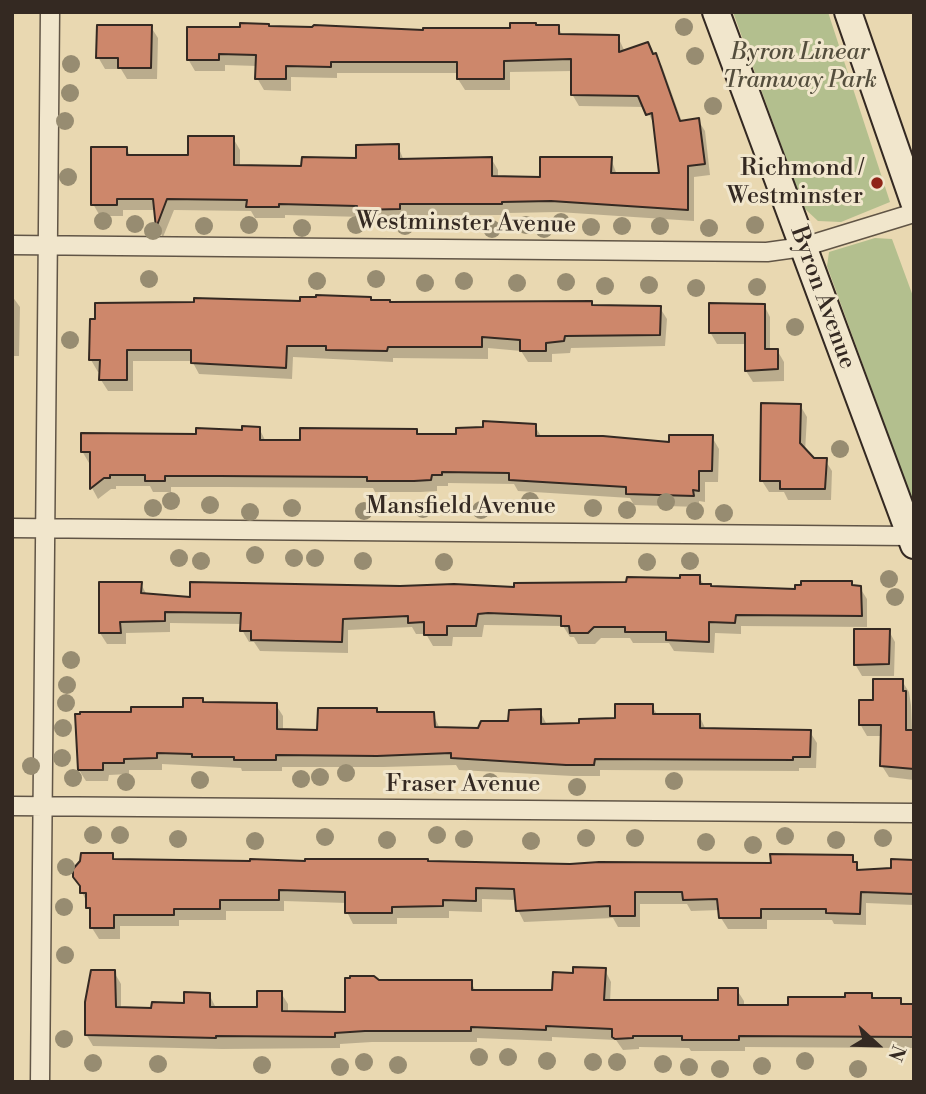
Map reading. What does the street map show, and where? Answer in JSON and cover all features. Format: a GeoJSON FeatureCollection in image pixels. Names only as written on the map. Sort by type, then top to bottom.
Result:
{"type":"FeatureCollection","features":[{"type":"Feature","properties":{"kind":"street"},"geometry":{"type":"LineString","coordinates":[[40,1082],[51,12]]}},
{"type":"Feature","properties":{"kind":"street","name":"Byron Avenue"},"geometry":{"type":"LineString","coordinates":[[716,12],[912,541]]}},
{"type":"Feature","properties":{"kind":"street"},"geometry":{"type":"LineString","coordinates":[[848,12],[914,202]]}},
{"type":"Feature","properties":{"kind":"street","name":"Westminster Avenue"},"geometry":{"type":"LineString","coordinates":[[12,244],[753,251],[803,247],[914,213]]}},
{"type":"Feature","properties":{"kind":"street","name":"Mansfield Avenue"},"geometry":{"type":"LineString","coordinates":[[12,528],[912,541]]}},
{"type":"Feature","properties":{"kind":"street","name":"Fraser Avenue"},"geometry":{"type":"LineString","coordinates":[[12,806],[914,813]]}},
{"type":"Feature","properties":{"kind":"green space","name":"Byron Linear Tramway Park"},"geometry":{"type":"Polygon","coordinates":[[[733,12],[828,12],[890,202],[841,222],[818,221],[804,208],[733,12]]]}},
{"type":"Feature","properties":{"kind":"green space"},"geometry":{"type":"Polygon","coordinates":[[[875,238],[892,239],[914,299],[914,505],[827,266],[829,252],[875,238]]]}},
{"type":"Feature","properties":{"kind":"building"},"geometry":{"type":"Polygon","coordinates":[[[240,23],[423,30],[510,28],[510,23],[536,23],[559,25],[559,34],[619,35],[619,52],[648,42],[653,54],[656,53],[680,121],[699,118],[705,164],[688,166],[688,210],[551,201],[400,204],[400,209],[357,210],[357,206],[279,204],[279,207],[246,207],[247,200],[167,199],[156,228],[153,199],[117,199],[117,205],[91,205],[91,147],[127,147],[127,155],[188,155],[188,136],[234,136],[234,165],[301,166],[302,157],[356,158],[356,145],[399,144],[399,159],[492,157],[492,176],[540,177],[540,157],[612,157],[611,173],[659,173],[652,113],[646,115],[638,96],[571,95],[571,59],[504,61],[504,79],[457,79],[457,62],[331,62],[331,67],[286,66],[286,79],[255,79],[256,55],[219,54],[219,60],[187,60],[187,27],[240,27],[240,23]]]}},
{"type":"Feature","properties":{"kind":"building"},"geometry":{"type":"Polygon","coordinates":[[[97,25],[152,25],[151,68],[118,68],[118,58],[96,58],[97,25]]]}},
{"type":"Feature","properties":{"kind":"building"},"geometry":{"type":"Polygon","coordinates":[[[300,297],[371,297],[371,300],[390,302],[592,301],[592,305],[661,306],[660,335],[565,336],[564,341],[546,343],[546,351],[520,351],[520,340],[482,337],[482,347],[388,347],[387,351],[287,346],[286,368],[191,363],[191,350],[127,350],[127,380],[99,380],[100,360],[89,360],[90,319],[95,319],[95,303],[194,302],[194,298],[300,301],[300,297]]]}},
{"type":"Feature","properties":{"kind":"building"},"geometry":{"type":"Polygon","coordinates":[[[709,303],[765,304],[765,349],[778,349],[778,369],[745,371],[745,333],[709,333],[709,303]]]}},
{"type":"Feature","properties":{"kind":"building"},"geometry":{"type":"Polygon","coordinates":[[[761,403],[801,404],[800,443],[814,458],[827,458],[825,489],[780,489],[780,481],[760,481],[761,403]]]}},
{"type":"Feature","properties":{"kind":"building"},"geometry":{"type":"Polygon","coordinates":[[[483,421],[536,424],[536,436],[603,436],[669,442],[669,435],[713,435],[712,471],[699,471],[699,491],[693,490],[694,496],[626,494],[626,487],[509,480],[509,473],[442,472],[442,475],[432,475],[431,480],[414,481],[367,481],[367,477],[165,476],[165,481],[145,481],[145,475],[110,475],[110,478],[104,478],[90,489],[90,452],[81,452],[81,433],[196,434],[196,428],[242,430],[242,426],[260,427],[260,440],[300,440],[300,428],[417,429],[417,434],[456,434],[456,428],[483,427],[483,421]]]}},
{"type":"Feature","properties":{"kind":"building"},"geometry":{"type":"Polygon","coordinates":[[[680,575],[700,575],[700,584],[711,586],[795,589],[795,585],[801,585],[801,581],[852,581],[852,585],[861,586],[862,616],[736,615],[735,623],[709,622],[709,642],[666,640],[666,632],[625,632],[625,627],[594,627],[588,633],[570,633],[569,626],[561,626],[561,616],[488,613],[478,614],[476,626],[447,626],[447,635],[424,635],[424,622],[408,623],[408,616],[343,619],[342,642],[251,640],[251,631],[240,631],[241,613],[165,612],[165,621],[120,622],[121,633],[99,633],[99,582],[142,582],[141,593],[190,597],[190,582],[514,587],[514,583],[626,582],[627,577],[680,578],[680,575]]]}},
{"type":"Feature","properties":{"kind":"building"},"geometry":{"type":"Polygon","coordinates":[[[854,629],[890,629],[889,664],[854,665],[854,629]]]}},
{"type":"Feature","properties":{"kind":"building"},"geometry":{"type":"Polygon","coordinates":[[[873,679],[903,679],[903,691],[906,691],[906,730],[914,730],[914,769],[880,766],[881,725],[859,725],[859,700],[873,700],[873,679]]]}},
{"type":"Feature","properties":{"kind":"building"},"geometry":{"type":"Polygon","coordinates":[[[183,698],[203,698],[203,702],[277,703],[277,729],[317,730],[318,708],[434,712],[435,727],[478,728],[481,721],[508,721],[509,710],[541,709],[541,724],[579,723],[579,719],[615,718],[615,704],[653,704],[653,714],[700,714],[700,728],[811,730],[810,757],[793,757],[793,760],[595,759],[594,765],[566,765],[451,758],[451,753],[377,756],[276,755],[276,760],[234,760],[234,757],[192,757],[192,754],[157,753],[157,758],[103,763],[103,770],[78,770],[75,714],[131,712],[131,707],[183,707],[183,698]]]}},
{"type":"Feature","properties":{"kind":"building"},"geometry":{"type":"Polygon","coordinates":[[[81,853],[113,853],[113,859],[428,859],[570,864],[771,863],[770,854],[853,855],[857,870],[891,868],[891,859],[914,860],[914,894],[861,892],[860,914],[826,913],[826,909],[761,909],[761,918],[719,918],[717,899],[683,900],[682,892],[635,892],[635,916],[610,916],[610,906],[516,911],[514,889],[476,888],[476,901],[443,900],[443,906],[392,907],[392,913],[345,913],[345,892],[279,890],[279,900],[220,900],[220,909],[174,909],[174,915],[114,915],[114,928],[90,928],[90,908],[86,908],[86,893],[80,893],[80,886],[73,877],[73,869],[80,861],[81,853]]]}},
{"type":"Feature","properties":{"kind":"building"},"geometry":{"type":"Polygon","coordinates":[[[573,967],[606,968],[604,1000],[718,1000],[718,988],[738,988],[738,1005],[788,1005],[788,997],[845,997],[845,993],[872,993],[872,998],[901,998],[901,1004],[914,1004],[914,1037],[739,1036],[739,1040],[682,1040],[682,1036],[633,1036],[615,1039],[612,1037],[612,1029],[546,1026],[546,1030],[471,1027],[471,1031],[365,1031],[335,1033],[335,1037],[85,1035],[85,1002],[91,970],[115,970],[116,1007],[151,1008],[152,1002],[184,1003],[184,992],[210,993],[210,1007],[257,1007],[257,991],[282,991],[282,1011],[345,1012],[345,978],[350,976],[374,976],[379,980],[472,980],[472,990],[552,990],[553,972],[573,973],[573,967]]]}},
{"type":"Feature","properties":{"kind":"place","name":"Richmond / Westminster"},"geometry":{"type":"Point","coordinates":[877,183]}}]}
